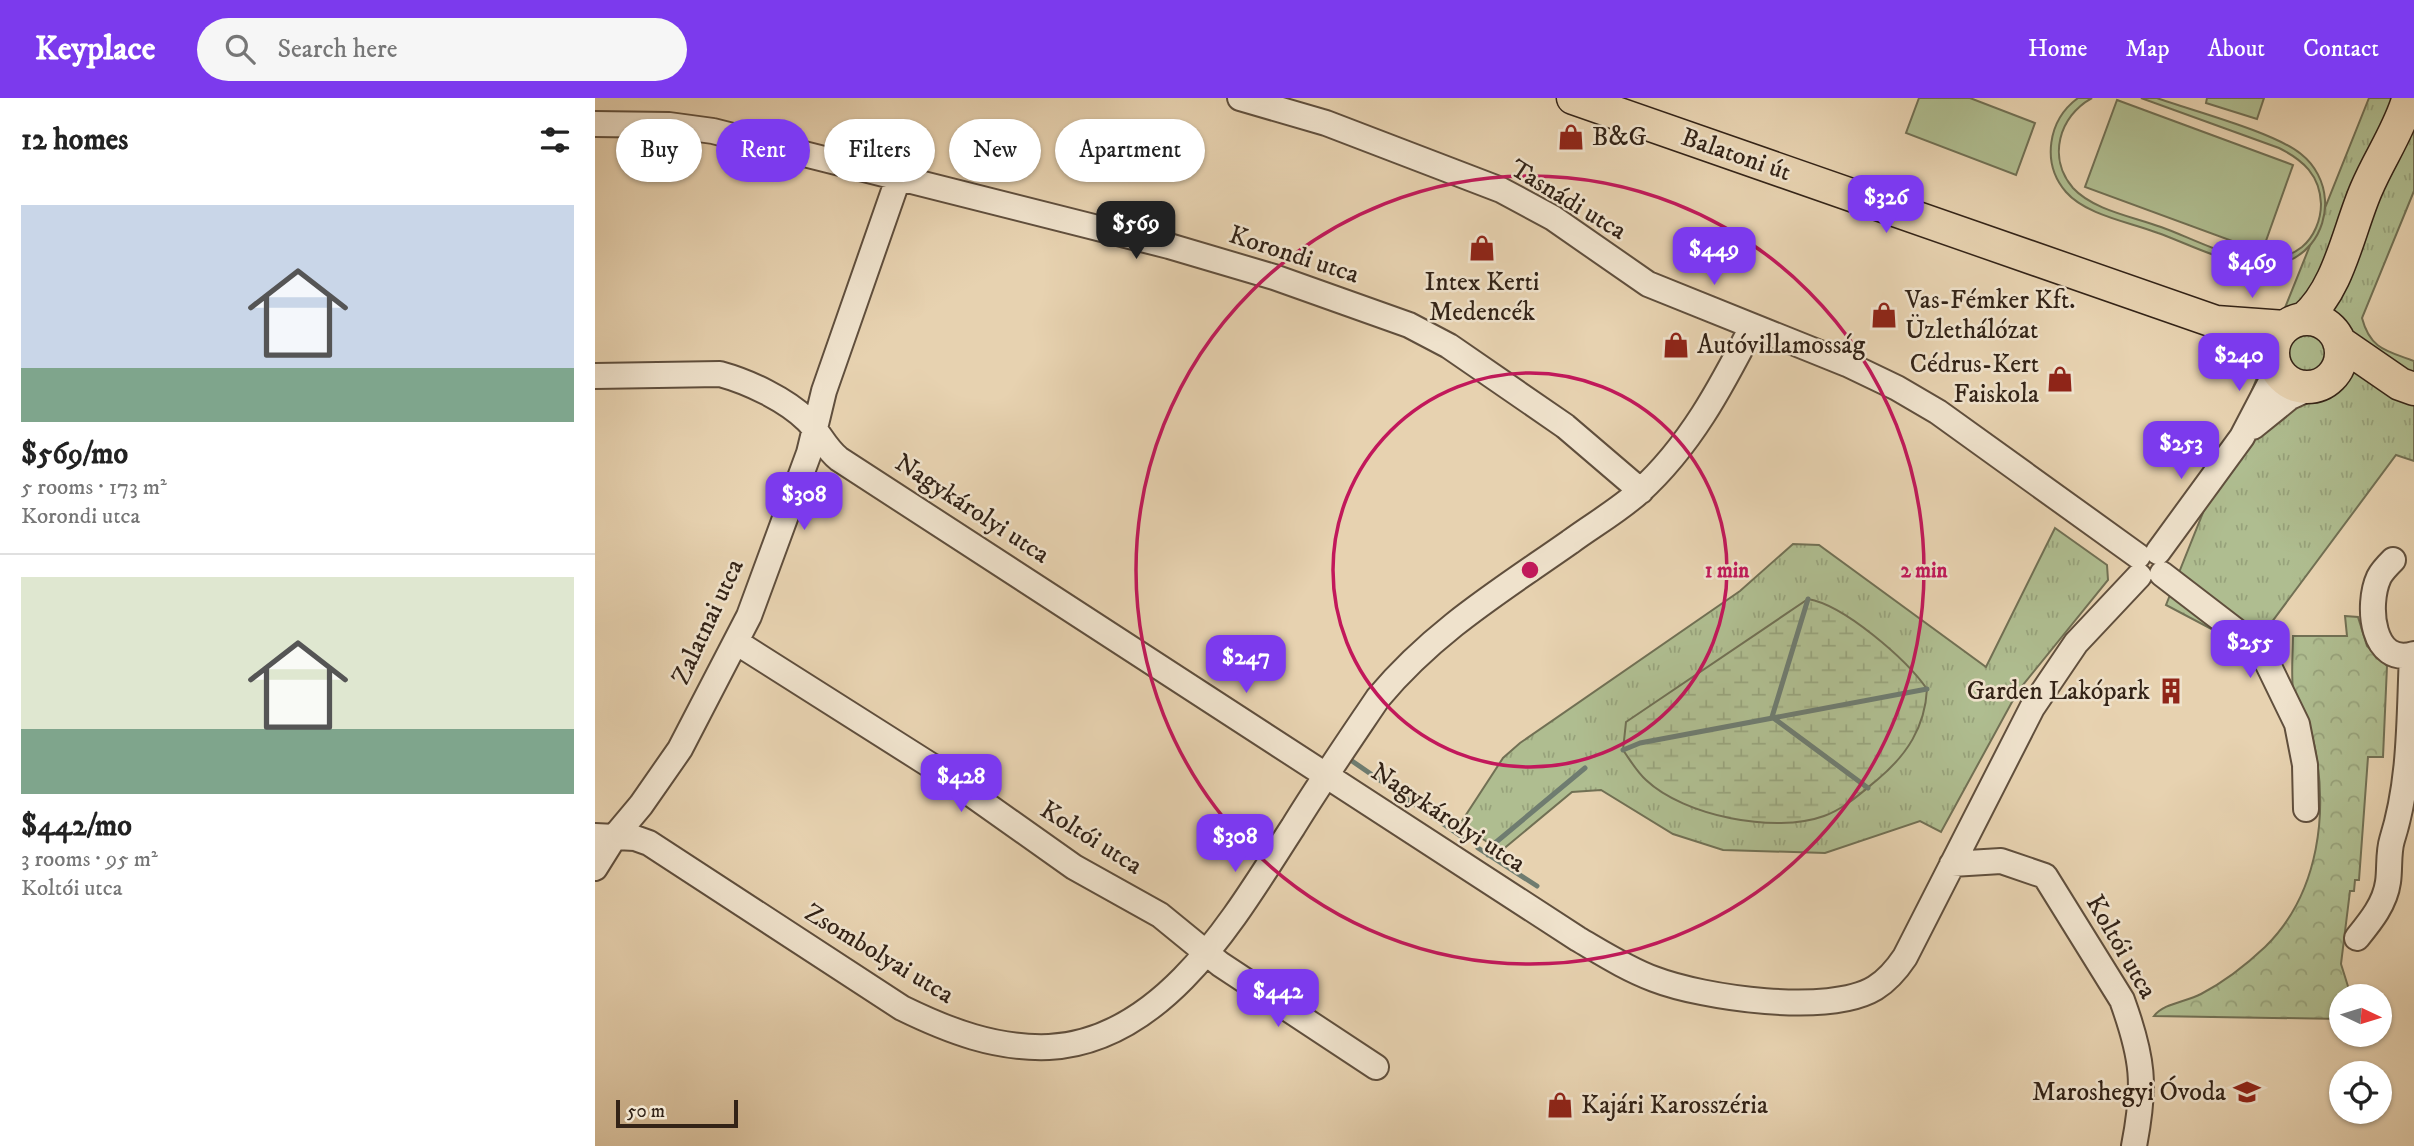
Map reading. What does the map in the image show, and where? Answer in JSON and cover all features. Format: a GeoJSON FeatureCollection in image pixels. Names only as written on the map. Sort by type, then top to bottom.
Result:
{"type":"FeatureCollection","features":[{"type":"Feature","properties":{"kind":"main road","name":"Balatoni út"},"geometry":{"type":"LineString","coordinates":[[1573,98],[2216,322],[2276,367]]}},
{"type":"Feature","properties":{"kind":"main road"},"geometry":{"type":"LineString","coordinates":[[2407,387],[2291,384],[2276,367],[2274,344],[2326,296],[2354,216],[2409,106]]}},
{"type":"Feature","properties":{"kind":"main road"},"geometry":{"type":"LineString","coordinates":[[2315,386],[2336,372],[2340,363],[2337,337],[2386,181],[2397,161],[2414,143]]}},
{"type":"Feature","properties":{"kind":"main road","name":"Balatoni út"},"geometry":{"type":"LineString","coordinates":[[2216,322],[2295,323]]}},
{"type":"Feature","properties":{"kind":"main road"},"geometry":{"type":"LineString","coordinates":[[2295,323],[2324,324],[2337,337],[2407,387]]}},
{"type":"Feature","properties":{"kind":"street","name":"Tasnádi utca"},"geometry":{"type":"LineString","coordinates":[[1246,99],[1326,123],[1501,190],[1553,218],[1648,284],[1847,364],[1938,412],[2149,564],[2261,650],[2297,724],[2305,765],[2306,809]]}},
{"type":"Feature","properties":{"kind":"street","name":"Korondi utca"},"geometry":{"type":"LineString","coordinates":[[595,124],[694,127],[824,160]]}},
{"type":"Feature","properties":{"kind":"street","name":"Zalatnai utca"},"geometry":{"type":"LineString","coordinates":[[595,868],[605,836],[663,776],[736,642],[805,466],[824,391],[897,182]]}},
{"type":"Feature","properties":{"kind":"street","name":"Korondi utca"},"geometry":{"type":"LineString","coordinates":[[914,182],[1169,246],[1275,277],[1409,325],[1449,346],[1565,426],[1640,491]]}},
{"type":"Feature","properties":{"kind":"street","name":"Zsombolyai utca"},"geometry":{"type":"LineString","coordinates":[[605,836],[649,843],[902,1008],[946,1029],[983,1041],[1051,1047],[1109,1032],[1136,1016],[1209,954],[1378,698],[1431,640],[1640,491],[1688,439],[1710,407],[1752,327]]}},
{"type":"Feature","properties":{"kind":"street"},"geometry":{"type":"LineString","coordinates":[[2242,437],[2276,367]]}},
{"type":"Feature","properties":{"kind":"street","name":"Nagykárolyi utca"},"geometry":{"type":"LineString","coordinates":[[595,376],[730,377],[766,393],[805,418],[828,450],[838,459],[1578,939],[1628,968],[1677,987],[1716,996],[1828,1001],[1854,997],[1875,988],[1892,975],[1905,957],[2032,708],[2052,676],[2076,643],[2149,564],[2242,437]]}},
{"type":"Feature","properties":{"kind":"street"},"geometry":{"type":"LineString","coordinates":[[2242,437],[2278,405],[2315,386]]}},
{"type":"Feature","properties":{"kind":"street"},"geometry":{"type":"LineString","coordinates":[[2357,938],[2372,920],[2385,894],[2392,840],[2398,828],[2406,789],[2413,654],[2401,658],[2389,654],[2379,642],[2374,620],[2374,594],[2380,574],[2393,560]]}},
{"type":"Feature","properties":{"kind":"street","name":"Koltói utca"},"geometry":{"type":"LineString","coordinates":[[736,642],[930,765],[1074,867],[1160,915],[1209,954],[1376,1067]]}},
{"type":"Feature","properties":{"kind":"street","name":"Koltói utca"},"geometry":{"type":"LineString","coordinates":[[1952,864],[2001,861],[2045,876],[2122,1000],[2130,1023],[2140,1056],[2143,1084],[2134,1146]]}},
{"type":"Feature","properties":{"kind":"green space"},"geometry":{"type":"Polygon","coordinates":[[[1919,98],[1970,98],[2035,123],[2016,175],[1906,133],[1919,98]]]}},
{"type":"Feature","properties":{"kind":"green space"},"geometry":{"type":"Polygon","coordinates":[[[2078,98],[2092,98],[2071,115],[2065,126],[2060,139],[2060,164],[2073,188],[2091,202],[2213,248],[2250,258],[2286,256],[2302,247],[2313,233],[2320,216],[2320,194],[2314,177],[2303,163],[2279,148],[2141,98],[2157,98],[2253,130],[2301,154],[2311,163],[2323,187],[2325,212],[2318,234],[2295,258],[2277,264],[2257,265],[2215,255],[2085,207],[2066,192],[2058,181],[2051,155],[2054,130],[2068,107],[2078,98]]]}},
{"type":"Feature","properties":{"kind":"green space"},"geometry":{"type":"Polygon","coordinates":[[[2207,98],[2264,98],[2257,119],[2206,103],[2207,98]]]}},
{"type":"Feature","properties":{"kind":"green space"},"geometry":{"type":"Polygon","coordinates":[[[2369,98],[2414,98],[2414,191],[2362,318],[2375,343],[2414,361],[2414,461],[2396,455],[2251,650],[2166,605],[2369,98]]]}},
{"type":"Feature","properties":{"kind":"green space"},"geometry":{"type":"Polygon","coordinates":[[[2117,100],[2293,165],[2262,252],[2085,187],[2117,100]]]}},
{"type":"Feature","properties":{"kind":"green space"},"geometry":{"type":"Polygon","coordinates":[[[2055,528],[2107,565],[2108,580],[2018,691],[1941,832],[1920,821],[1825,853],[1723,850],[1673,834],[1601,790],[1572,792],[1501,851],[1460,824],[1503,758],[1520,743],[1740,591],[1793,544],[1819,545],[1986,667],[2055,528]]]}},
{"type":"Feature","properties":{"kind":"green space"},"geometry":{"type":"Polygon","coordinates":[[[1808,599],[1823,603],[1856,622],[1905,663],[1927,689],[1923,716],[1918,728],[1897,761],[1877,780],[1838,809],[1804,821],[1781,823],[1756,822],[1706,812],[1663,793],[1646,780],[1623,750],[1626,722],[1808,599]]]}},
{"type":"Feature","properties":{"kind":"green space"},"geometry":{"type":"Polygon","coordinates":[[[2345,616],[2358,617],[2367,646],[2387,666],[2383,757],[2368,757],[2359,880],[2355,880],[2354,891],[2350,891],[2341,964],[2347,984],[2329,984],[2329,1019],[2154,1016],[2163,1008],[2210,989],[2242,967],[2265,947],[2284,925],[2298,902],[2316,849],[2320,794],[2318,766],[2311,733],[2293,689],[2293,636],[2347,636],[2345,616]]]}},
{"type":"Feature","properties":{"kind":"waterway"},"geometry":{"type":"LineString","coordinates":[[1772,717],[1808,599]]}},
{"type":"Feature","properties":{"kind":"waterway"},"geometry":{"type":"LineString","coordinates":[[1623,750],[1640,743],[1927,689]]}},
{"type":"Feature","properties":{"kind":"waterway"},"geometry":{"type":"LineString","coordinates":[[1772,717],[1868,788]]}},
{"type":"Feature","properties":{"kind":"waterway"},"geometry":{"type":"LineString","coordinates":[[1352,761],[1465,839]]}},
{"type":"Feature","properties":{"kind":"waterway"},"geometry":{"type":"LineString","coordinates":[[1488,855],[1495,843],[1585,768]]}},
{"type":"Feature","properties":{"kind":"waterway"},"geometry":{"type":"LineString","coordinates":[[1478,848],[1537,886]]}},
{"type":"Feature","properties":{"kind":"place","name":"B&G"},"geometry":{"type":"Point","coordinates":[1571,137]}},
{"type":"Feature","properties":{"kind":"place","name":"Intex Kerti Medencék"},"geometry":{"type":"Point","coordinates":[1482,248]}},
{"type":"Feature","properties":{"kind":"place","name":"Vas-Fémker Kft. Üzlethálózat"},"geometry":{"type":"Point","coordinates":[1884,315]}},
{"type":"Feature","properties":{"kind":"place","name":"Autóvillamosság"},"geometry":{"type":"Point","coordinates":[1676,345]}},
{"type":"Feature","properties":{"kind":"place","name":"Cédrus-Kert Faiskola"},"geometry":{"type":"Point","coordinates":[2060,379]}},
{"type":"Feature","properties":{"kind":"place","name":"Garden Lakópark"},"geometry":{"type":"Point","coordinates":[2171,691]}},
{"type":"Feature","properties":{"kind":"place","name":"Maroshegyi Óvoda"},"geometry":{"type":"Point","coordinates":[2247,1092]}},
{"type":"Feature","properties":{"kind":"place","name":"Kajári Karosszéria"},"geometry":{"type":"Point","coordinates":[1560,1105]}}]}
